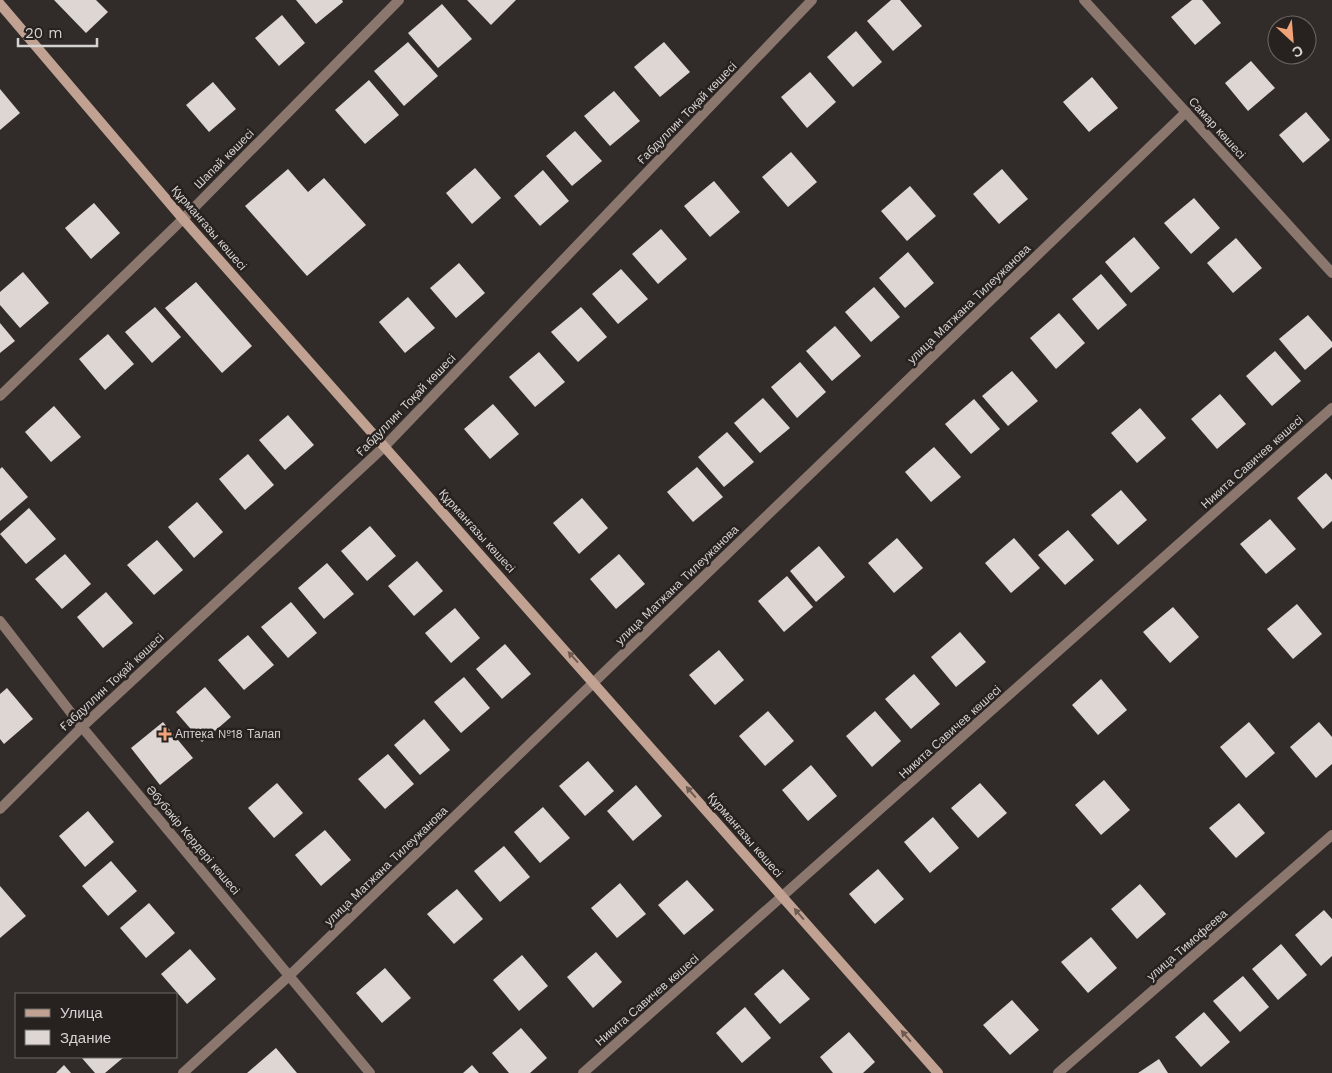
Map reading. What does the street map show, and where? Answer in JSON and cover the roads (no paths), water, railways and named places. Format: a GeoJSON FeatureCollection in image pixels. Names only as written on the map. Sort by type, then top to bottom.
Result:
{"type":"FeatureCollection","features":[{"type":"Feature","properties":{"kind":"street","name":"Шапай көшесі"},"geometry":{"type":"LineString","coordinates":[[0,396],[183,218],[398,0]]}},
{"type":"Feature","properties":{"kind":"street","name":"Ғабдуллин Тоқай көшесі"},"geometry":{"type":"LineString","coordinates":[[0,809],[82,727],[385,446],[812,0]]}},
{"type":"Feature","properties":{"kind":"street","name":"Самар көшесі"},"geometry":{"type":"LineString","coordinates":[[1084,0],[1332,273]]}},
{"type":"Feature","properties":{"kind":"street","name":"Құрманғазы көшесі"},"geometry":{"type":"LineString","coordinates":[[0,4],[183,218],[938,1073]]}},
{"type":"Feature","properties":{"kind":"street","name":"улица Матжана Тилеужанова"},"geometry":{"type":"LineString","coordinates":[[183,1073],[290,975],[1186,112]]}},
{"type":"Feature","properties":{"kind":"street","name":"Никита Савичев көшесі"},"geometry":{"type":"LineString","coordinates":[[583,1073],[1332,408]]}},
{"type":"Feature","properties":{"kind":"street","name":"Әбубәкір Кердері көшесі"},"geometry":{"type":"LineString","coordinates":[[0,622],[82,727],[370,1073]]}},
{"type":"Feature","properties":{"kind":"street","name":"улица Тимофеева"},"geometry":{"type":"LineString","coordinates":[[1058,1073],[1332,835]]}},
{"type":"Feature","properties":{"kind":"place","name":"Аптека №18 Талап"},"geometry":{"type":"Point","coordinates":[165,734]}}]}
